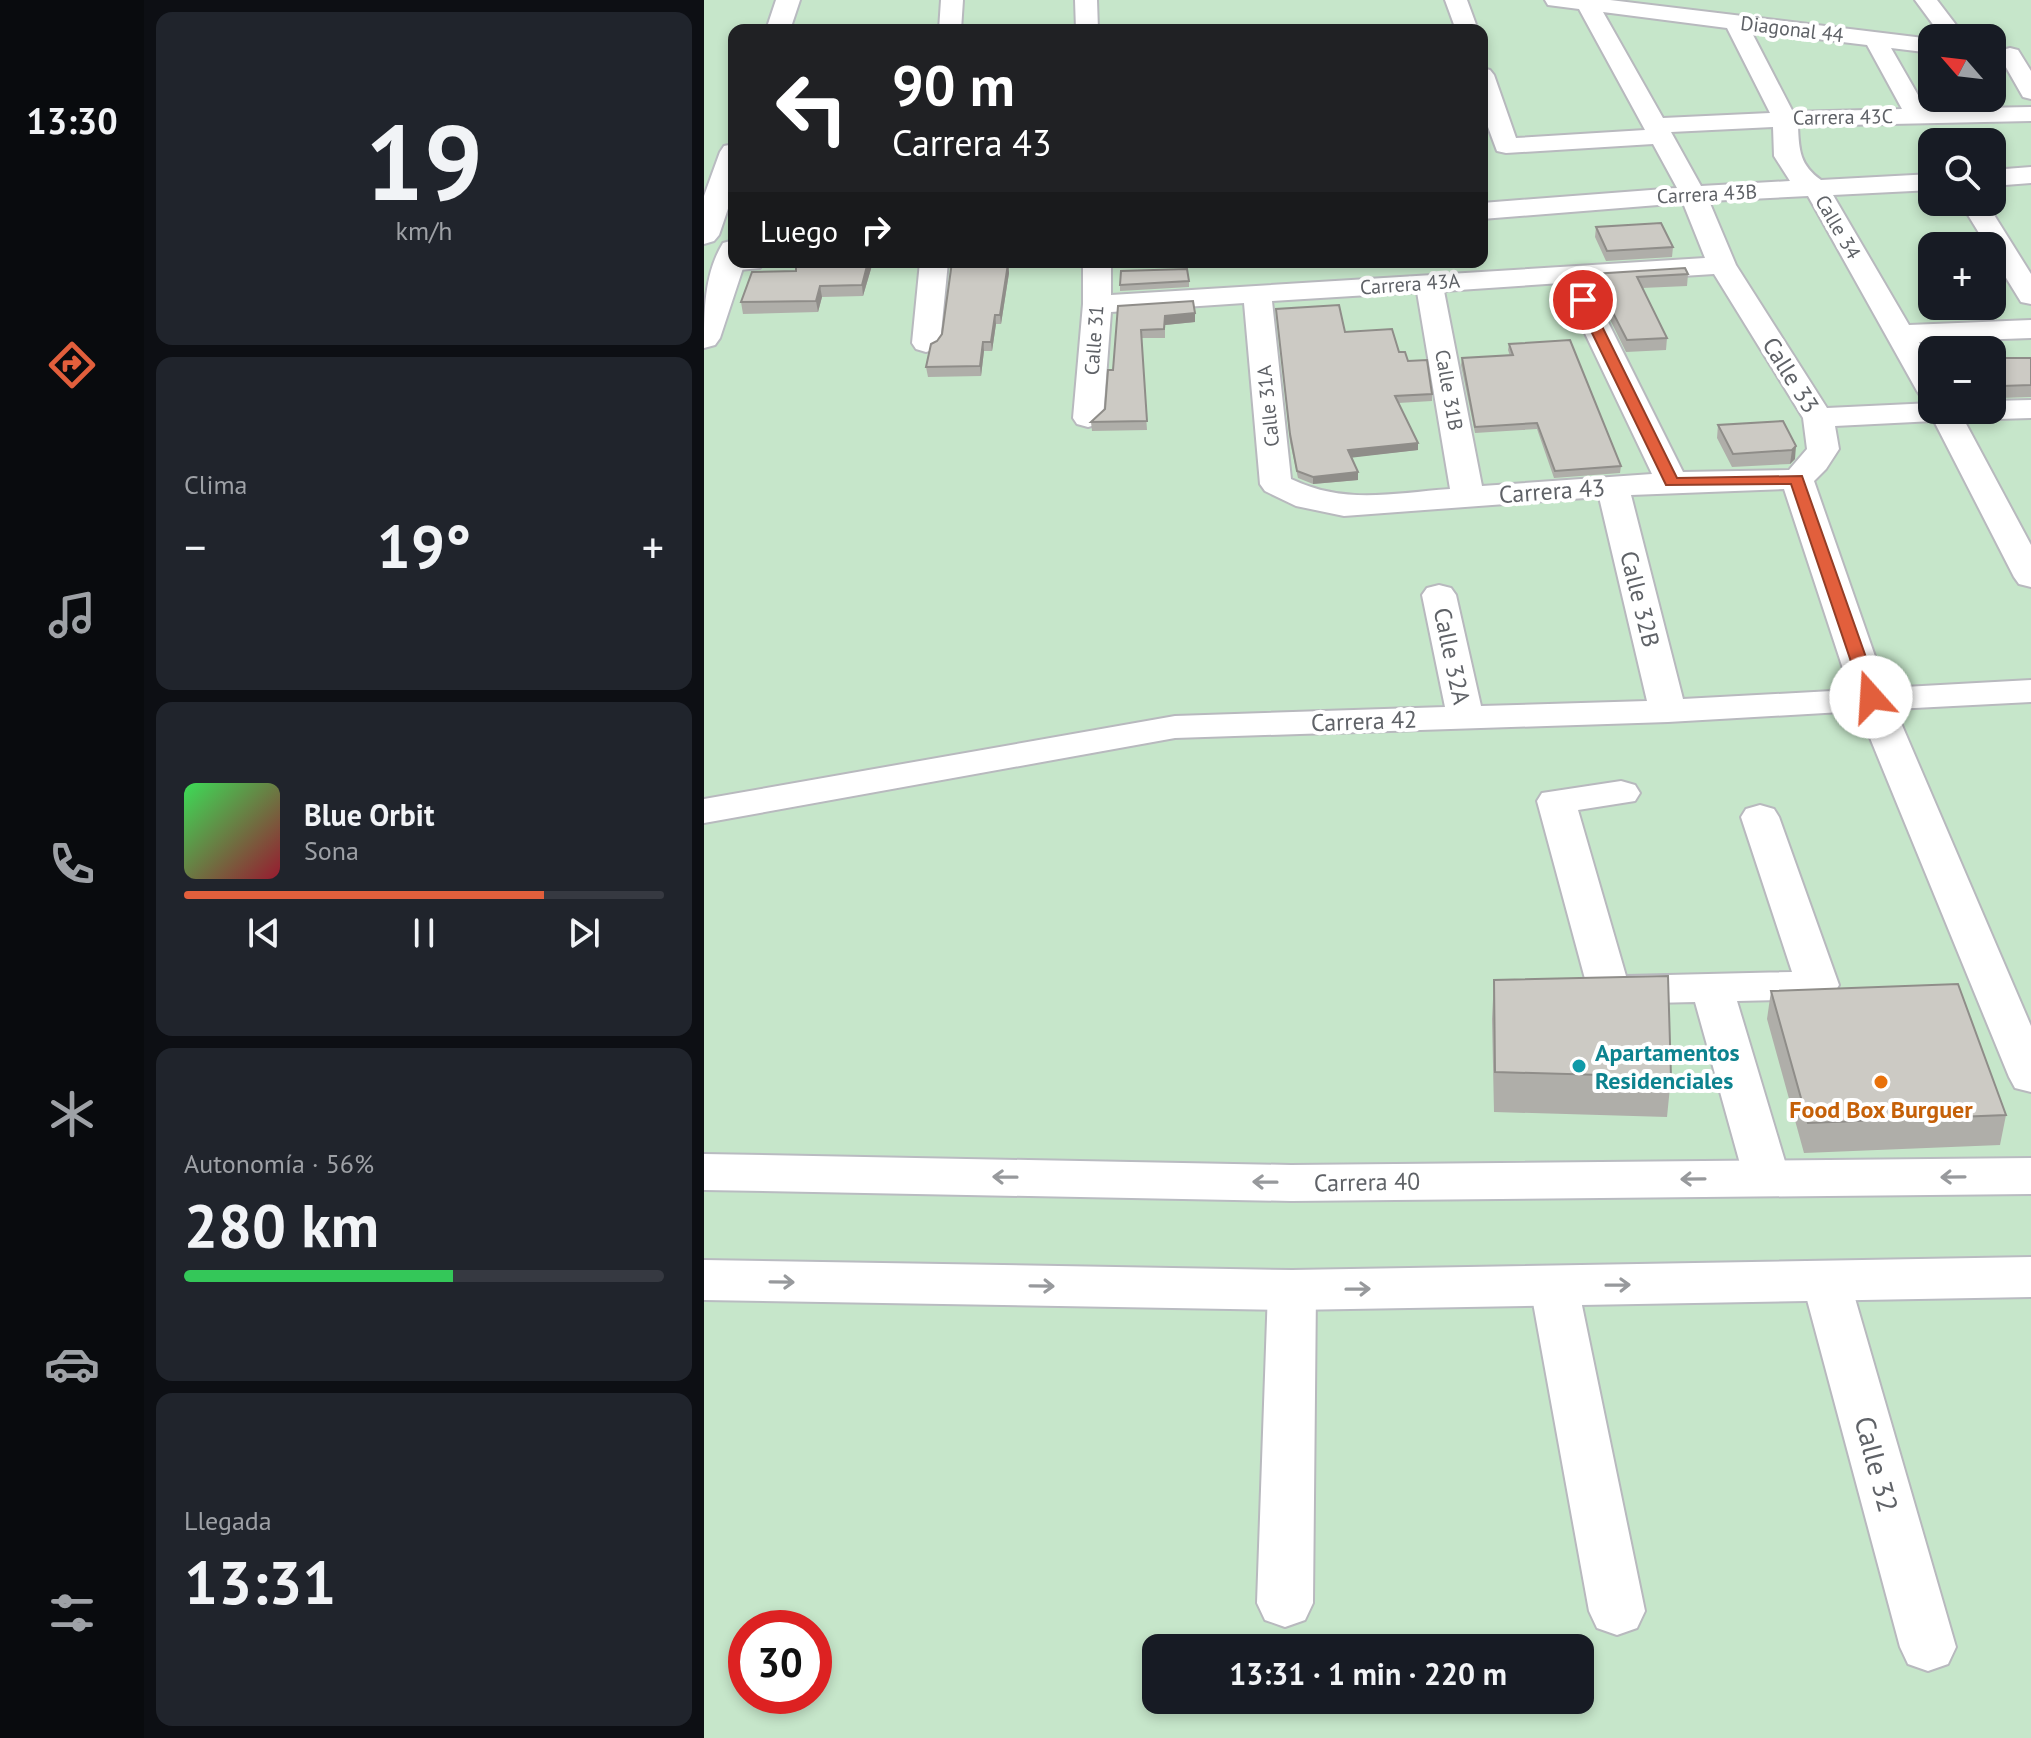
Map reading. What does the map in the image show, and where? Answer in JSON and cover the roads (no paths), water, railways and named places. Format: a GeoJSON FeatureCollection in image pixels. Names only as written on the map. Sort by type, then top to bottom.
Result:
{"type":"FeatureCollection","features":[{"type":"Feature","properties":{"kind":"street"},"geometry":{"type":"LineString","coordinates":[[780,24],[788,0]]}},
{"type":"Feature","properties":{"kind":"street"},"geometry":{"type":"LineString","coordinates":[[950,24],[952,0]]}},
{"type":"Feature","properties":{"kind":"street"},"geometry":{"type":"LineString","coordinates":[[1086,0],[1087,24]]}},
{"type":"Feature","properties":{"kind":"street"},"geometry":{"type":"LineString","coordinates":[[1456,0],[1465,24]]}},
{"type":"Feature","properties":{"kind":"street"},"geometry":{"type":"LineString","coordinates":[[1926,0],[1944,24]]}},
{"type":"Feature","properties":{"kind":"street","name":"Diagonal 44"},"geometry":{"type":"LineString","coordinates":[[1576,1],[1715,13],[1835,34],[1918,44]]}},
{"type":"Feature","properties":{"kind":"street","name":"Calle 33"},"geometry":{"type":"LineString","coordinates":[[1576,1],[1658,131],[1693,194],[1722,265],[1818,418],[1824,435],[1823,449],[1815,462],[1797,479]]}},
{"type":"Feature","properties":{"kind":"street"},"geometry":{"type":"LineString","coordinates":[[1819,11],[1835,34]]}},
{"type":"Feature","properties":{"kind":"street","name":"Calle 34"},"geometry":{"type":"LineString","coordinates":[[1715,13],[1785,119],[1787,156],[1796,174],[1817,189],[1918,367]]}},
{"type":"Feature","properties":{"kind":"street"},"geometry":{"type":"LineString","coordinates":[[1875,39],[1917,115]]}},
{"type":"Feature","properties":{"kind":"street"},"geometry":{"type":"LineString","coordinates":[[2011,55],[2031,92]]}},
{"type":"Feature","properties":{"kind":"street","name":"Carrera 43C"},"geometry":{"type":"LineString","coordinates":[[1488,93],[1506,146],[1785,119],[2031,114]]}},
{"type":"Feature","properties":{"kind":"street"},"geometry":{"type":"LineString","coordinates":[[704,235],[728,169]]}},
{"type":"Feature","properties":{"kind":"street"},"geometry":{"type":"LineString","coordinates":[[2006,177],[2031,175]]}},
{"type":"Feature","properties":{"kind":"street","name":"Carrera 43B"},"geometry":{"type":"LineString","coordinates":[[1488,211],[1693,194],[1918,183]]}},
{"type":"Feature","properties":{"kind":"street"},"geometry":{"type":"LineString","coordinates":[[1982,216],[2031,296]]}},
{"type":"Feature","properties":{"kind":"street","name":"Carrera 43A"},"geometry":{"type":"LineString","coordinates":[[1097,304],[1722,265]]}},
{"type":"Feature","properties":{"kind":"street"},"geometry":{"type":"LineString","coordinates":[[704,338],[734,268]]}},
{"type":"Feature","properties":{"kind":"street"},"geometry":{"type":"LineString","coordinates":[[926,343],[933,268]]}},
{"type":"Feature","properties":{"kind":"street","name":"Calle 31"},"geometry":{"type":"LineString","coordinates":[[1088,418],[1097,268]]}},
{"type":"Feature","properties":{"kind":"street"},"geometry":{"type":"LineString","coordinates":[[1570,274],[1672,482]]}},
{"type":"Feature","properties":{"kind":"street","name":"Calle 31B"},"geometry":{"type":"LineString","coordinates":[[1429,283],[1468,497]]}},
{"type":"Feature","properties":{"kind":"street","name":"Calle 31A"},"geometry":{"type":"LineString","coordinates":[[1257,294],[1276,484],[1307,499]]}},
{"type":"Feature","properties":{"kind":"street"},"geometry":{"type":"LineString","coordinates":[[1899,334],[2031,329]]}},
{"type":"Feature","properties":{"kind":"street"},"geometry":{"type":"LineString","coordinates":[[2006,410],[2031,409]]}},
{"type":"Feature","properties":{"kind":"street"},"geometry":{"type":"LineString","coordinates":[[1818,418],[1918,412]]}},
{"type":"Feature","properties":{"kind":"street"},"geometry":{"type":"LineString","coordinates":[[1950,424],[2030,573]]}},
{"type":"Feature","properties":{"kind":"street"},"geometry":{"type":"LineString","coordinates":[[1797,479],[1871,697],[2031,1077]]}},
{"type":"Feature","properties":{"kind":"street","name":"Carrera 43"},"geometry":{"type":"LineString","coordinates":[[1307,499],[1344,506],[1672,482],[1797,479]]}},
{"type":"Feature","properties":{"kind":"street","name":"Calle 32B"},"geometry":{"type":"LineString","coordinates":[[1613,487],[1668,711]]}},
{"type":"Feature","properties":{"kind":"street","name":"Calle 32A"},"geometry":{"type":"LineString","coordinates":[[1439,595],[1465,717]]}},
{"type":"Feature","properties":{"kind":"street","name":"Carrera 42"},"geometry":{"type":"LineString","coordinates":[[704,811],[1175,727],[1668,711],[1871,697],[2031,691]]}},
{"type":"Feature","properties":{"kind":"street"},"geometry":{"type":"LineString","coordinates":[[1609,990],[1556,801],[1621,793]]}},
{"type":"Feature","properties":{"kind":"street"},"geometry":{"type":"LineString","coordinates":[[1565,991],[1818,985],[1760,817]]}},
{"type":"Feature","properties":{"kind":"street"},"geometry":{"type":"LineString","coordinates":[[1712,987],[1767,1178]]}},
{"type":"Feature","properties":{"kind":"street","name":"Carrera 40"},"geometry":{"type":"LineString","coordinates":[[704,1172],[1291,1183],[2031,1176]]}},
{"type":"Feature","properties":{"kind":"street"},"geometry":{"type":"LineString","coordinates":[[704,1280],[1292,1290],[2031,1277]]}},
{"type":"Feature","properties":{"kind":"street","name":"Calle 32"},"geometry":{"type":"LineString","coordinates":[[1826,1281],[1928,1647]]}},
{"type":"Feature","properties":{"kind":"street"},"geometry":{"type":"LineString","coordinates":[[1554,1286],[1617,1611]]}},
{"type":"Feature","properties":{"kind":"street"},"geometry":{"type":"LineString","coordinates":[[1285,1603],[1292,1290]]}},
{"type":"Feature","properties":{"kind":"place","name":"Apartamentos Residenciales"},"geometry":{"type":"Point","coordinates":[1579,1066]}},
{"type":"Feature","properties":{"kind":"place","name":"Food Box Burguer"},"geometry":{"type":"Point","coordinates":[1881,1082]}}]}
